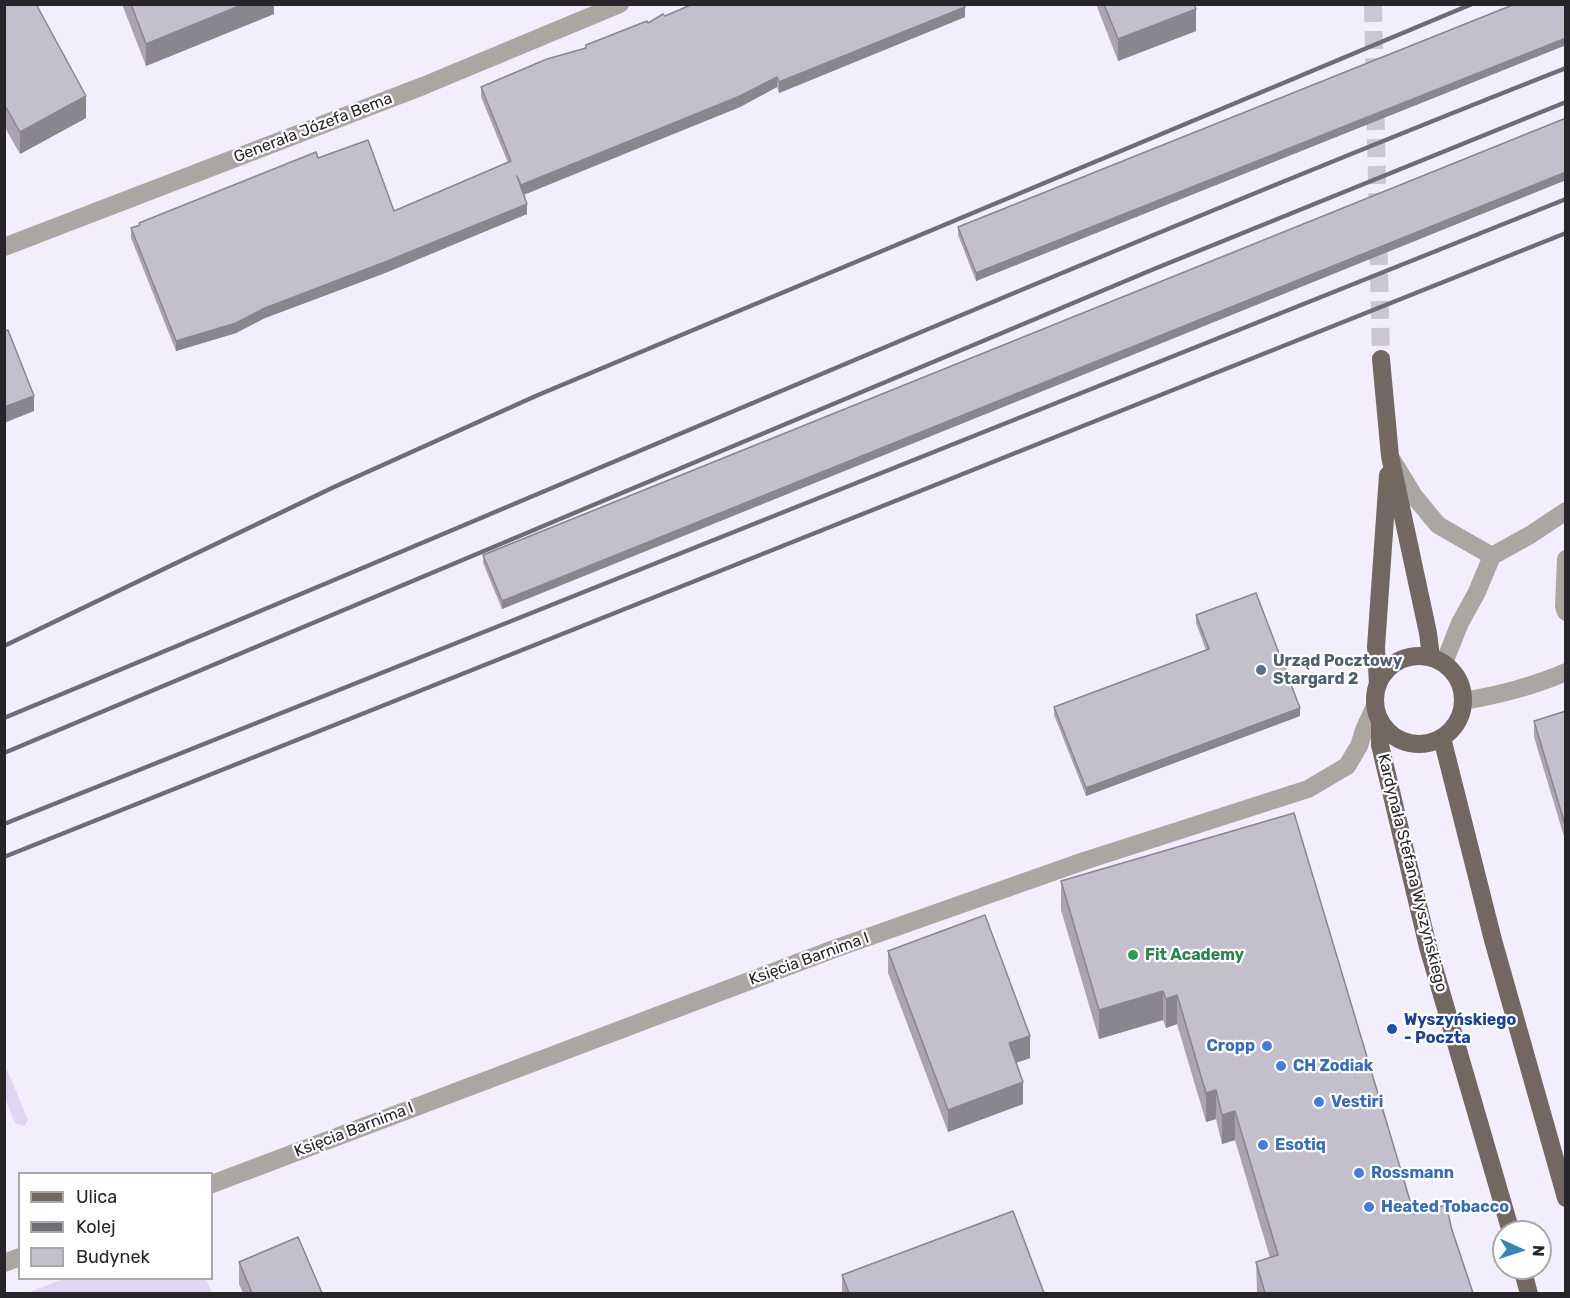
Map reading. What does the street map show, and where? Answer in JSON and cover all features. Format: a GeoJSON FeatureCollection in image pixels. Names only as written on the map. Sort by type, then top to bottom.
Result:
{"type":"FeatureCollection","features":[{"type":"Feature","properties":{"kind":"main road"},"geometry":{"type":"LineString","coordinates":[[1382,359],[1390,456],[1425,622],[1438,660]]}},
{"type":"Feature","properties":{"kind":"main road"},"geometry":{"type":"LineString","coordinates":[[1378,685],[1390,666],[1403,659],[1417,655],[1438,660],[1455,673],[1462,686],[1461,716],[1454,728],[1442,738],[1428,743],[1414,744],[1401,740],[1389,732],[1377,713],[1376,648],[1390,456]]}},
{"type":"Feature","properties":{"kind":"main road","name":"Kardynała Stefana Wyszyńskiego"},"geometry":{"type":"LineString","coordinates":[[1377,713],[1380,745],[1428,946],[1508,1220]]}},
{"type":"Feature","properties":{"kind":"main road"},"geometry":{"type":"LineString","coordinates":[[1442,738],[1493,940],[1566,1198]]}},
{"type":"Feature","properties":{"kind":"street","name":"Generała Józefa Bema"},"geometry":{"type":"LineString","coordinates":[[4,248],[423,86],[620,4]]}},
{"type":"Feature","properties":{"kind":"street"},"geometry":{"type":"LineString","coordinates":[[1390,456],[1414,496],[1438,525],[1492,556]]}},
{"type":"Feature","properties":{"kind":"street"},"geometry":{"type":"LineString","coordinates":[[1438,660],[1477,592],[1492,556],[1566,511]]}},
{"type":"Feature","properties":{"kind":"street"},"geometry":{"type":"LineString","coordinates":[[1566,559],[1566,612]]}},
{"type":"Feature","properties":{"kind":"street"},"geometry":{"type":"LineString","coordinates":[[1463,701],[1496,696],[1566,672]]}},
{"type":"Feature","properties":{"kind":"street","name":"Księcia Barnima I"},"geometry":{"type":"LineString","coordinates":[[213,1184],[834,949],[1084,861],[1308,789],[1347,766],[1359,746],[1364,730],[1377,713]]}},
{"type":"Feature","properties":{"kind":"shaded area"},"geometry":{"type":"Polygon","coordinates":[[[5,1065],[28,1120],[24,1126],[15,1123],[5,1098],[5,1065]]]}},
{"type":"Feature","properties":{"kind":"shaded area"},"geometry":{"type":"Polygon","coordinates":[[[61,1280],[206,1280],[212,1293],[27,1293],[61,1280]]]}},
{"type":"Feature","properties":{"kind":"building"},"geometry":{"type":"Polygon","coordinates":[[[4,4],[36,4],[86,96],[20,132],[4,104],[4,4]]]}},
{"type":"Feature","properties":{"kind":"building"},"geometry":{"type":"Polygon","coordinates":[[[131,4],[244,4],[146,44],[131,4]]]}},
{"type":"Feature","properties":{"kind":"building"},"geometry":{"type":"Polygon","coordinates":[[[693,4],[964,4],[965,7],[779,82],[777,77],[740,96],[521,185],[517,176],[527,204],[265,308],[236,323],[176,341],[131,228],[316,152],[318,158],[368,140],[394,211],[511,161],[481,87],[547,59],[586,48],[586,45],[693,4]]]}},
{"type":"Feature","properties":{"kind":"building"},"geometry":{"type":"Polygon","coordinates":[[[1104,4],[1194,4],[1196,9],[1118,39],[1104,4]]]}},
{"type":"Feature","properties":{"kind":"building"},"geometry":{"type":"Polygon","coordinates":[[[1515,4],[1566,4],[1566,38],[976,273],[958,227],[1515,4]]]}},
{"type":"Feature","properties":{"kind":"building"},"geometry":{"type":"Polygon","coordinates":[[[1566,118],[1566,172],[502,601],[483,555],[1566,118]]]}},
{"type":"Feature","properties":{"kind":"building"},"geometry":{"type":"Polygon","coordinates":[[[8,330],[34,396],[4,407],[4,331],[8,330]]]}},
{"type":"Feature","properties":{"kind":"building"},"geometry":{"type":"Polygon","coordinates":[[[1256,593],[1300,708],[1086,788],[1054,707],[1209,649],[1196,615],[1256,593]]]}},
{"type":"Feature","properties":{"kind":"building"},"geometry":{"type":"Polygon","coordinates":[[[1566,711],[1566,828],[1534,721],[1566,711]]]}},
{"type":"Feature","properties":{"kind":"building","name":"CH Zodiak"},"geometry":{"type":"Polygon","coordinates":[[[1294,813],[1414,1214],[1446,1205],[1473,1293],[1265,1293],[1256,1262],[1278,1255],[1235,1111],[1222,1115],[1216,1090],[1206,1093],[1177,995],[1166,999],[1163,991],[1099,1010],[1061,881],[1294,813]]]}},
{"type":"Feature","properties":{"kind":"building"},"geometry":{"type":"Polygon","coordinates":[[[985,915],[1030,1036],[1009,1043],[1023,1082],[948,1110],[888,951],[985,915]]]}},
{"type":"Feature","properties":{"kind":"building"},"geometry":{"type":"Polygon","coordinates":[[[1013,1211],[1044,1293],[849,1293],[842,1275],[1013,1211]]]}},
{"type":"Feature","properties":{"kind":"building"},"geometry":{"type":"Polygon","coordinates":[[[298,1237],[322,1293],[252,1293],[239,1262],[298,1237]]]}},
{"type":"Feature","properties":{"kind":"tunnel"},"geometry":{"type":"LineString","coordinates":[[1373,4],[1381,359]]}},
{"type":"Feature","properties":{"kind":"railway"},"geometry":{"type":"LineString","coordinates":[[4,646],[334,487],[538,395],[1472,4]]}},
{"type":"Feature","properties":{"kind":"railway"},"geometry":{"type":"LineString","coordinates":[[4,718],[978,308],[1566,68]]}},
{"type":"Feature","properties":{"kind":"railway"},"geometry":{"type":"LineString","coordinates":[[4,753],[1154,269],[1566,102]]}},
{"type":"Feature","properties":{"kind":"railway"},"geometry":{"type":"LineString","coordinates":[[4,824],[1566,199]]}},
{"type":"Feature","properties":{"kind":"railway"},"geometry":{"type":"LineString","coordinates":[[4,857],[1566,233]]}},
{"type":"Feature","properties":{"kind":"place","name":"Urząd Pocztowy Stargard 2"},"geometry":{"type":"Point","coordinates":[1261,670]}},
{"type":"Feature","properties":{"kind":"place","name":"Fit Academy"},"geometry":{"type":"Point","coordinates":[1133,955]}},
{"type":"Feature","properties":{"kind":"place","name":"Wyszyńskiego - Poczta"},"geometry":{"type":"Point","coordinates":[1392,1029]}},
{"type":"Feature","properties":{"kind":"place","name":"Cropp"},"geometry":{"type":"Point","coordinates":[1267,1046]}},
{"type":"Feature","properties":{"kind":"place","name":"CH Zodiak"},"geometry":{"type":"Point","coordinates":[1281,1066]}},
{"type":"Feature","properties":{"kind":"place","name":"Vestiri"},"geometry":{"type":"Point","coordinates":[1319,1102]}},
{"type":"Feature","properties":{"kind":"place","name":"Esotiq"},"geometry":{"type":"Point","coordinates":[1263,1145]}},
{"type":"Feature","properties":{"kind":"place","name":"Rossmann"},"geometry":{"type":"Point","coordinates":[1359,1173]}},
{"type":"Feature","properties":{"kind":"place","name":"Heated Tobacco"},"geometry":{"type":"Point","coordinates":[1369,1207]}}]}
